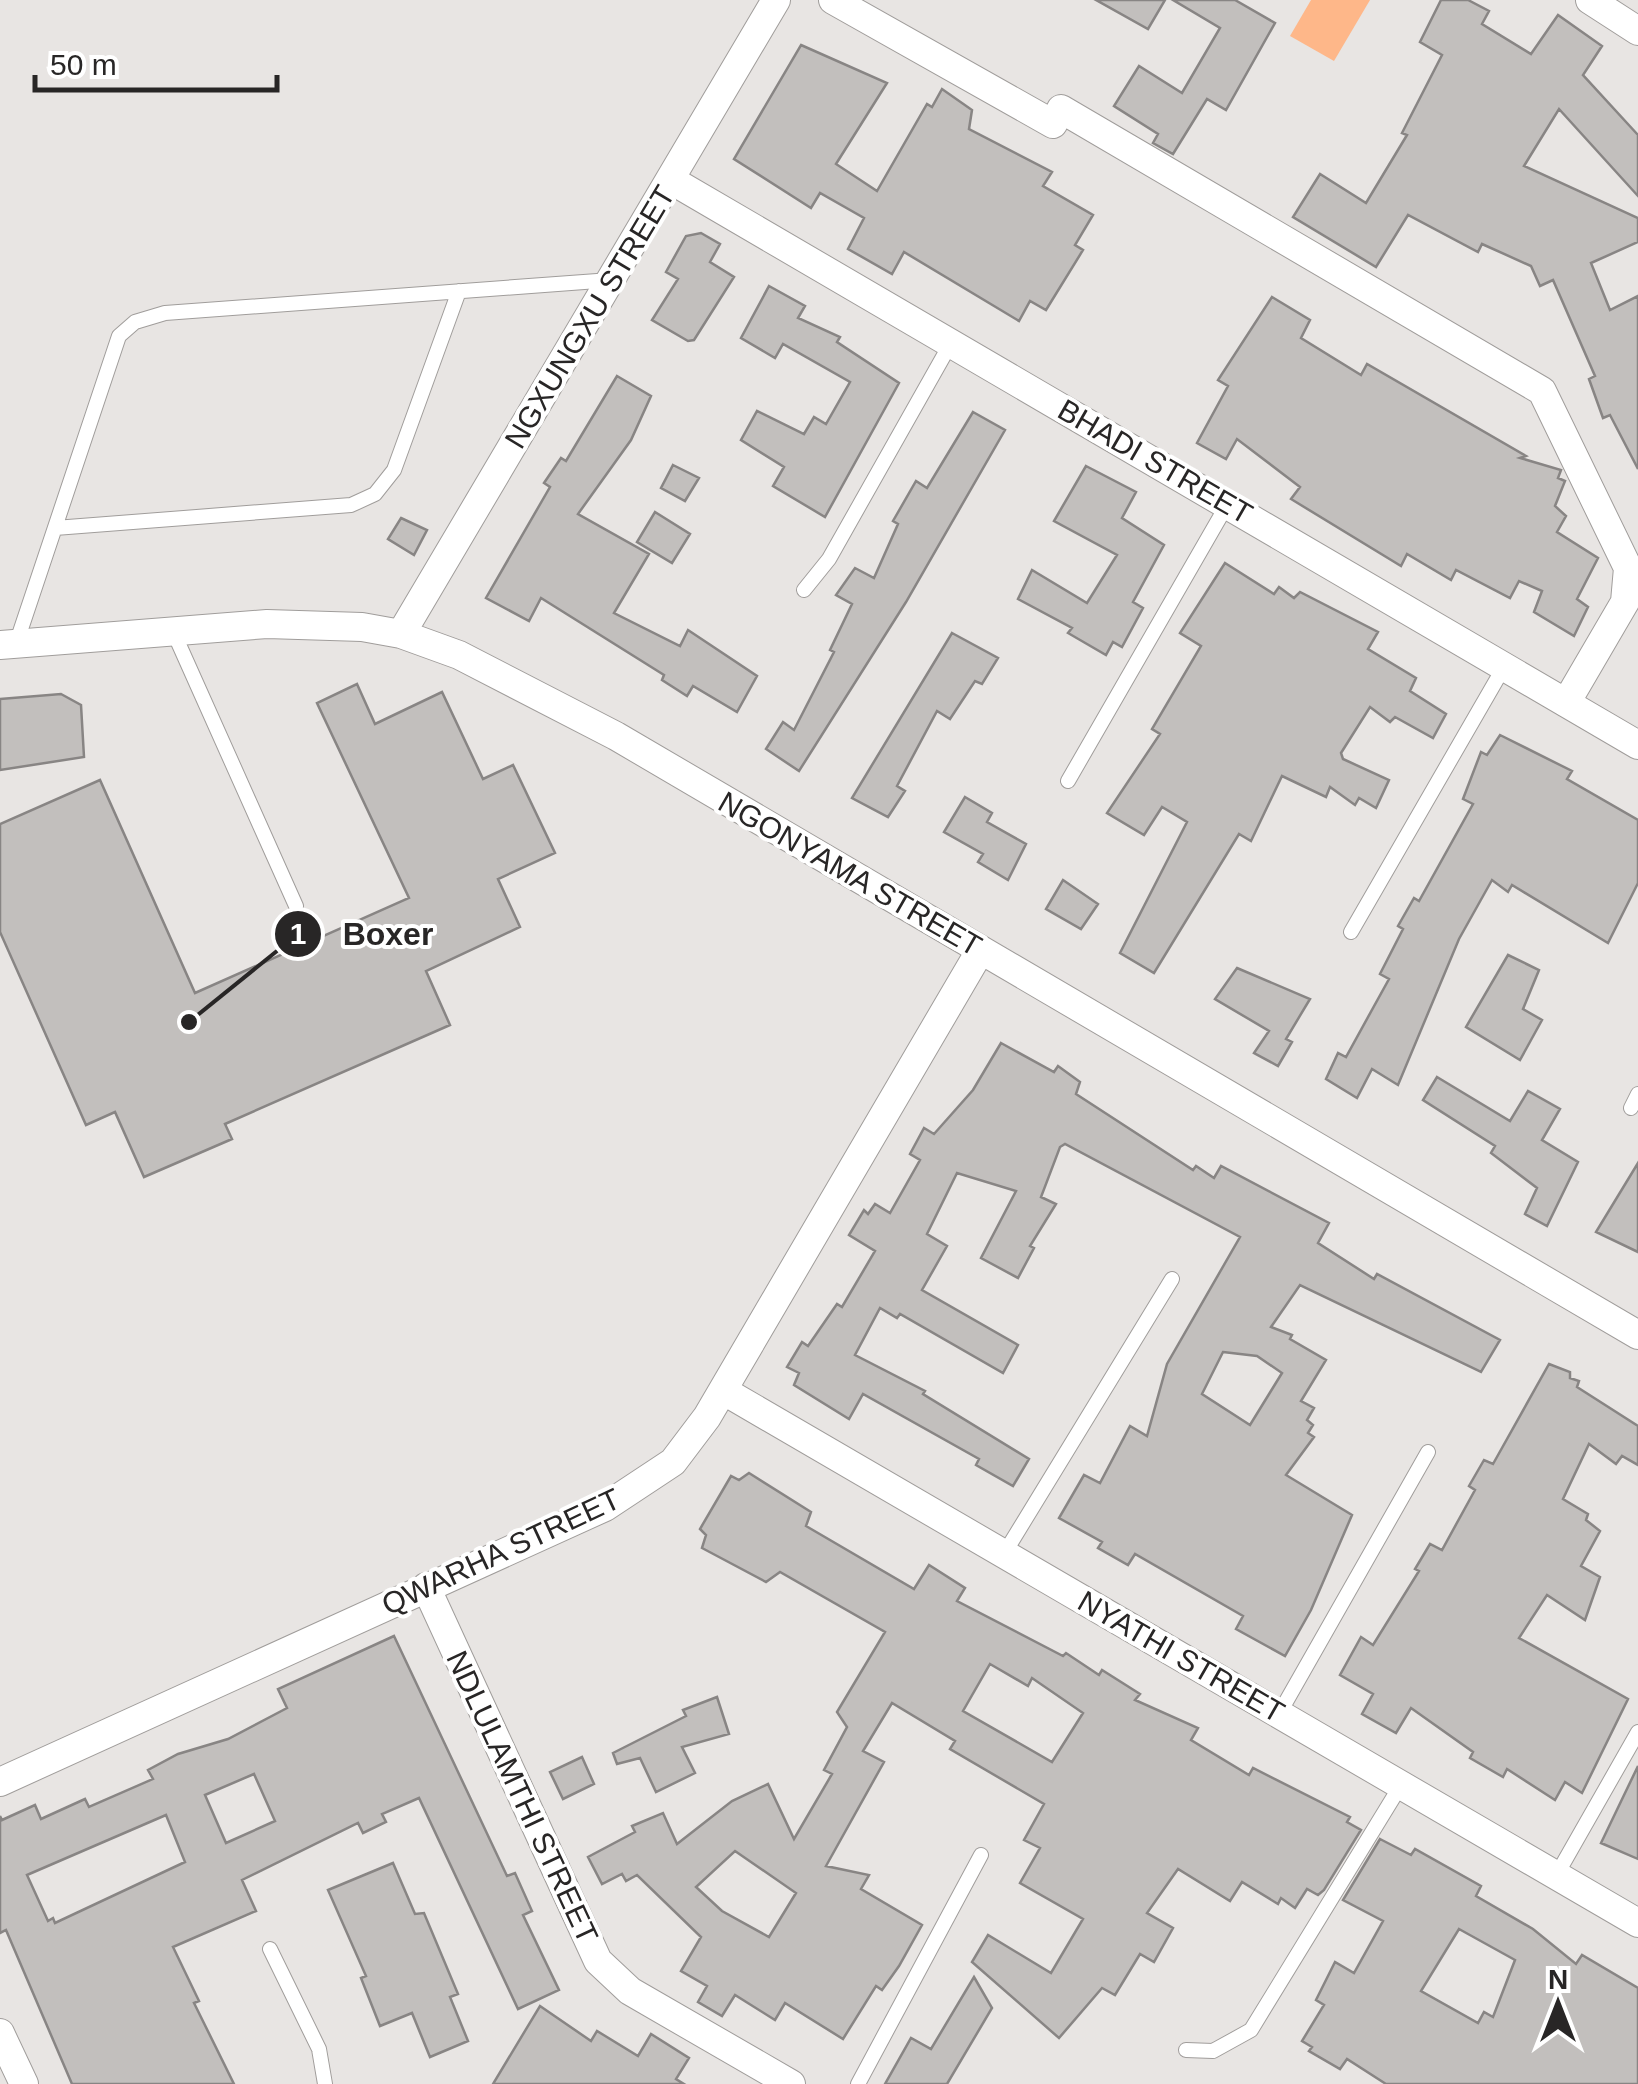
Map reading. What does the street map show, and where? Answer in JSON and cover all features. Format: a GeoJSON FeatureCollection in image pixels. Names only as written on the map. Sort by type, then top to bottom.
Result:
{"type":"FeatureCollection","features":[{"type":"Feature","properties":{"kind":"street","name":"NGXUNGXU STREET"},"geometry":{"type":"LineString","coordinates":[[402,634],[776,0]]}},
{"type":"Feature","properties":{"kind":"street"},"geometry":{"type":"LineString","coordinates":[[832,0],[1053,124],[1061,109],[1542,390],[1628,568],[1625,602],[1566,703]]}},
{"type":"Feature","properties":{"kind":"street"},"geometry":{"type":"LineString","coordinates":[[1590,0],[1638,31]]}},
{"type":"Feature","properties":{"kind":"street","name":"BHADI STREET"},"geometry":{"type":"LineString","coordinates":[[671,180],[1638,745]]}},
{"type":"Feature","properties":{"kind":"street","name":"NGONYAMA STREET"},"geometry":{"type":"LineString","coordinates":[[8,645],[312,624],[402,634],[517,681],[1638,1335]]}},
{"type":"Feature","properties":{"kind":"street","name":"QWARHA STREET"},"geometry":{"type":"LineString","coordinates":[[0,1782],[605,1508],[673,1462],[724,1390],[790,1269],[980,951]]}},
{"type":"Feature","properties":{"kind":"street","name":"NYATHI STREET"},"geometry":{"type":"LineString","coordinates":[[724,1390],[1638,1923]]}},
{"type":"Feature","properties":{"kind":"street","name":"NDLULAMTHI STREET"},"geometry":{"type":"LineString","coordinates":[[426,1587],[587,1944],[598,1960],[630,1991],[791,2084]]}},
{"type":"Feature","properties":{"kind":"street"},"geometry":{"type":"LineString","coordinates":[[0,2033],[24,2084]]}},
{"type":"Feature","properties":{"kind":"lane"},"geometry":{"type":"LineString","coordinates":[[8,645],[55,528],[120,336],[135,322],[165,313],[612,280]]}},
{"type":"Feature","properties":{"kind":"lane"},"geometry":{"type":"LineString","coordinates":[[55,528],[351,505],[375,494],[394,470],[459,292]]}},
{"type":"Feature","properties":{"kind":"lane"},"geometry":{"type":"LineString","coordinates":[[804,590],[829,559],[951,344]]}},
{"type":"Feature","properties":{"kind":"lane"},"geometry":{"type":"LineString","coordinates":[[1068,782],[1227,505]]}},
{"type":"Feature","properties":{"kind":"lane"},"geometry":{"type":"LineString","coordinates":[[173,631],[296,906]]}},
{"type":"Feature","properties":{"kind":"lane"},"geometry":{"type":"LineString","coordinates":[[1351,932],[1504,667]]}},
{"type":"Feature","properties":{"kind":"lane"},"geometry":{"type":"LineString","coordinates":[[1004,1554],[1172,1278]]}},
{"type":"Feature","properties":{"kind":"lane"},"geometry":{"type":"LineString","coordinates":[[1279,1714],[1428,1452]]}},
{"type":"Feature","properties":{"kind":"lane"},"geometry":{"type":"LineString","coordinates":[[1556,1876],[1638,1732]]}},
{"type":"Feature","properties":{"kind":"lane"},"geometry":{"type":"LineString","coordinates":[[1186,2050],[1214,2051],[1251,2030],[1400,1785]]}},
{"type":"Feature","properties":{"kind":"lane"},"geometry":{"type":"LineString","coordinates":[[858,2084],[981,1856]]}},
{"type":"Feature","properties":{"kind":"lane"},"geometry":{"type":"LineString","coordinates":[[270,1949],[318,2049],[325,2084]]}},
{"type":"Feature","properties":{"kind":"shaded area"},"geometry":{"type":"Polygon","coordinates":[[[1311,0],[1370,0],[1334,61],[1290,36],[1311,0]]]}},
{"type":"Feature","properties":{"kind":"building"},"geometry":{"type":"Polygon","coordinates":[[[1096,0],[1165,0],[1148,29],[1096,0]]]}},
{"type":"Feature","properties":{"kind":"building"},"geometry":{"type":"Polygon","coordinates":[[[1173,0],[1235,0],[1275,23],[1226,110],[1207,99],[1173,154],[1153,143],[1158,134],[1114,106],[1139,66],[1182,93],[1220,28],[1173,0]]]}},
{"type":"Feature","properties":{"kind":"building"},"geometry":{"type":"Polygon","coordinates":[[[1441,0],[1468,0],[1489,11],[1482,24],[1531,54],[1558,15],[1602,46],[1583,75],[1638,135],[1638,196],[1559,109],[1524,166],[1638,218],[1638,242],[1591,263],[1610,310],[1638,296],[1638,469],[1610,415],[1603,418],[1589,379],[1595,376],[1553,280],[1540,286],[1531,266],[1482,244],[1478,252],[1408,215],[1376,267],[1293,217],[1320,174],[1366,203],[1407,135],[1402,133],[1442,55],[1420,42],[1441,0]]]}},
{"type":"Feature","properties":{"kind":"building"},"geometry":{"type":"Polygon","coordinates":[[[801,45],[887,83],[836,164],[877,191],[927,104],[932,107],[942,89],[972,110],[969,129],[1052,172],[1043,186],[1093,215],[1075,245],[1083,250],[1046,310],[1030,301],[1019,321],[904,252],[892,274],[848,249],[864,218],[820,193],[811,208],[734,159],[801,45]]]}},
{"type":"Feature","properties":{"kind":"building"},"geometry":{"type":"Polygon","coordinates":[[[701,233],[720,244],[710,262],[734,277],[694,340],[688,341],[652,320],[678,279],[666,272],[686,236],[701,233]]]}},
{"type":"Feature","properties":{"kind":"building"},"geometry":{"type":"Polygon","coordinates":[[[769,286],[805,306],[798,318],[840,337],[837,342],[899,383],[825,517],[773,486],[784,467],[741,440],[757,411],[804,434],[814,417],[826,424],[850,382],[783,344],[775,358],[741,338],[769,286]]]}},
{"type":"Feature","properties":{"kind":"building"},"geometry":{"type":"Polygon","coordinates":[[[1272,297],[1310,320],[1301,338],[1361,375],[1367,364],[1526,456],[1520,458],[1561,470],[1558,478],[1565,481],[1555,506],[1566,516],[1557,532],[1598,558],[1577,599],[1588,607],[1574,636],[1534,612],[1542,591],[1519,581],[1510,598],[1456,570],[1451,580],[1407,554],[1401,566],[1291,499],[1300,487],[1237,439],[1226,459],[1197,443],[1228,386],[1218,380],[1272,297]]]}},
{"type":"Feature","properties":{"kind":"building"},"geometry":{"type":"Polygon","coordinates":[[[617,376],[651,396],[631,440],[578,514],[649,554],[614,613],[680,646],[688,630],[757,676],[737,712],[693,686],[687,696],[662,680],[664,675],[541,598],[529,621],[486,598],[550,487],[544,483],[561,458],[566,461],[617,376]]]}},
{"type":"Feature","properties":{"kind":"building"},"geometry":{"type":"Polygon","coordinates":[[[973,412],[1005,430],[906,602],[799,771],[766,749],[783,722],[794,730],[834,652],[830,650],[852,604],[836,595],[855,568],[874,578],[898,524],[893,521],[916,481],[927,488],[973,412]]]}},
{"type":"Feature","properties":{"kind":"building"},"geometry":{"type":"Polygon","coordinates":[[[673,465],[699,478],[685,501],[661,488],[673,465]]]}},
{"type":"Feature","properties":{"kind":"building"},"geometry":{"type":"Polygon","coordinates":[[[1086,466],[1136,492],[1122,518],[1164,545],[1133,602],[1143,608],[1122,647],[1113,642],[1106,655],[1068,633],[1072,628],[1018,599],[1032,570],[1087,603],[1117,555],[1054,521],[1086,466]]]}},
{"type":"Feature","properties":{"kind":"building"},"geometry":{"type":"Polygon","coordinates":[[[655,512],[690,534],[672,563],[637,542],[655,512]]]}},
{"type":"Feature","properties":{"kind":"building"},"geometry":{"type":"Polygon","coordinates":[[[401,518],[427,530],[414,555],[388,539],[401,518]]]}},
{"type":"Feature","properties":{"kind":"building"},"geometry":{"type":"Polygon","coordinates":[[[1225,563],[1274,594],[1279,587],[1294,598],[1300,592],[1378,632],[1368,649],[1416,678],[1410,691],[1446,714],[1433,738],[1395,717],[1390,722],[1370,707],[1341,753],[1343,759],[1389,780],[1376,808],[1359,798],[1355,805],[1330,787],[1326,797],[1282,776],[1251,841],[1239,834],[1154,973],[1120,953],[1187,822],[1162,807],[1144,835],[1107,813],[1160,734],[1152,729],[1201,646],[1180,633],[1225,563]]]}},
{"type":"Feature","properties":{"kind":"building"},"geometry":{"type":"Polygon","coordinates":[[[952,633],[998,658],[982,684],[975,681],[950,719],[937,711],[897,786],[905,791],[888,817],[852,798],[952,633]]]}},
{"type":"Feature","properties":{"kind":"building"},"geometry":{"type":"Polygon","coordinates":[[[357,684],[375,724],[442,692],[483,779],[513,765],[555,853],[498,879],[520,927],[426,971],[450,1025],[225,1124],[232,1139],[144,1177],[115,1112],[86,1125],[0,932],[0,824],[100,780],[195,993],[409,898],[317,703],[357,684]]]}},
{"type":"Feature","properties":{"kind":"building"},"geometry":{"type":"Polygon","coordinates":[[[61,694],[81,705],[84,757],[0,770],[0,699],[61,694]]]}},
{"type":"Feature","properties":{"kind":"building"},"geometry":{"type":"Polygon","coordinates":[[[1500,735],[1572,771],[1567,779],[1638,820],[1638,883],[1608,943],[1512,885],[1508,892],[1492,880],[1459,939],[1398,1085],[1372,1069],[1357,1098],[1326,1079],[1338,1053],[1346,1057],[1389,979],[1380,974],[1403,929],[1398,926],[1414,898],[1419,901],[1473,804],[1463,799],[1481,752],[1487,755],[1500,735]]]}},
{"type":"Feature","properties":{"kind":"building"},"geometry":{"type":"Polygon","coordinates":[[[965,797],[992,813],[987,822],[1026,844],[1008,880],[978,862],[983,854],[944,832],[965,797]]]}},
{"type":"Feature","properties":{"kind":"building"},"geometry":{"type":"Polygon","coordinates":[[[1063,880],[1098,904],[1081,929],[1046,909],[1063,880]]]}},
{"type":"Feature","properties":{"kind":"building"},"geometry":{"type":"Polygon","coordinates":[[[1508,955],[1539,970],[1523,1009],[1542,1020],[1520,1060],[1466,1027],[1508,955]]]}},
{"type":"Feature","properties":{"kind":"building"},"geometry":{"type":"Polygon","coordinates":[[[1237,968],[1310,999],[1286,1039],[1292,1042],[1278,1066],[1254,1053],[1269,1031],[1215,999],[1237,968]]]}},
{"type":"Feature","properties":{"kind":"building"},"geometry":{"type":"Polygon","coordinates":[[[1001,1043],[1054,1072],[1058,1066],[1080,1082],[1076,1094],[1193,1170],[1196,1166],[1214,1178],[1221,1166],[1329,1223],[1318,1243],[1374,1279],[1377,1274],[1500,1340],[1481,1372],[1300,1285],[1271,1327],[1292,1335],[1290,1339],[1326,1360],[1301,1401],[1314,1408],[1307,1420],[1313,1425],[1308,1433],[1314,1437],[1286,1475],[1352,1515],[1311,1610],[1285,1656],[1236,1629],[1243,1616],[1135,1554],[1128,1565],[1098,1548],[1102,1542],[1059,1518],[1084,1475],[1100,1483],[1130,1426],[1147,1436],[1167,1364],[1240,1237],[1065,1144],[1060,1147],[1041,1197],[1056,1204],[1030,1246],[1034,1248],[1018,1278],[981,1258],[1016,1191],[957,1173],[927,1234],[947,1246],[922,1290],[1018,1345],[1003,1373],[900,1314],[897,1318],[880,1308],[855,1355],[925,1391],[923,1394],[1029,1459],[1013,1486],[976,1465],[979,1459],[863,1394],[849,1419],[794,1385],[799,1373],[787,1367],[802,1342],[808,1346],[837,1304],[842,1307],[875,1251],[849,1235],[864,1210],[868,1214],[875,1204],[890,1213],[920,1160],[910,1154],[924,1128],[934,1134],[973,1090],[1001,1043]],[[1223,1352],[1202,1394],[1250,1425],[1282,1373],[1257,1356],[1223,1352]]]}},
{"type":"Feature","properties":{"kind":"building"},"geometry":{"type":"Polygon","coordinates":[[[1437,1077],[1510,1121],[1528,1091],[1560,1109],[1542,1140],[1578,1162],[1547,1226],[1525,1214],[1537,1188],[1491,1153],[1495,1146],[1423,1100],[1437,1077]]]}},
{"type":"Feature","properties":{"kind":"building"},"geometry":{"type":"Polygon","coordinates":[[[1638,1163],[1638,1252],[1596,1232],[1638,1163]]]}},
{"type":"Feature","properties":{"kind":"building"},"geometry":{"type":"Polygon","coordinates":[[[1549,1364],[1570,1372],[1570,1378],[1579,1381],[1577,1387],[1638,1426],[1638,1465],[1622,1456],[1616,1464],[1589,1444],[1563,1499],[1588,1514],[1586,1520],[1600,1531],[1581,1566],[1600,1577],[1585,1620],[1547,1595],[1519,1638],[1628,1699],[1582,1793],[1565,1782],[1555,1800],[1507,1769],[1503,1777],[1470,1758],[1473,1752],[1411,1708],[1396,1733],[1362,1714],[1373,1694],[1340,1675],[1361,1637],[1373,1645],[1419,1571],[1415,1569],[1430,1544],[1442,1550],[1475,1490],[1469,1486],[1484,1460],[1493,1464],[1549,1364]]]}},
{"type":"Feature","properties":{"kind":"building"},"geometry":{"type":"Polygon","coordinates":[[[749,1473],[811,1512],[806,1526],[914,1589],[929,1565],[965,1588],[957,1601],[1063,1656],[1066,1653],[1099,1675],[1102,1670],[1140,1694],[1135,1700],[1198,1728],[1191,1740],[1249,1775],[1253,1768],[1350,1817],[1347,1822],[1361,1830],[1324,1890],[1318,1895],[1307,1889],[1295,1908],[1281,1898],[1278,1904],[1242,1882],[1230,1901],[1178,1869],[1147,1913],[1173,1928],[1154,1962],[1140,1954],[1115,1995],[1102,1988],[1059,2038],[972,1962],[988,1935],[1051,1973],[1083,1919],[1020,1883],[1040,1848],[1024,1840],[1044,1804],[950,1749],[955,1741],[892,1703],[863,1751],[884,1762],[826,1866],[869,1875],[861,1889],[922,1925],[899,1966],[882,1990],[876,1986],[843,2039],[785,2003],[775,2020],[735,1995],[722,2016],[698,2002],[707,1986],[681,1971],[701,1937],[637,1875],[626,1881],[622,1874],[602,1884],[588,1857],[635,1832],[632,1826],[663,1813],[677,1844],[732,1801],[768,1784],[794,1839],[832,1774],[824,1770],[847,1727],[837,1712],[885,1632],[780,1572],[766,1582],[702,1548],[706,1535],[700,1529],[731,1476],[739,1480],[749,1473]],[[990,1664],[963,1711],[1052,1762],[1083,1713],[1032,1678],[1028,1686],[990,1664]],[[735,1851],[696,1887],[722,1911],[769,1937],[796,1893],[735,1851]]]}},
{"type":"Feature","properties":{"kind":"building"},"geometry":{"type":"Polygon","coordinates":[[[394,1636],[507,1876],[515,1873],[532,1911],[523,1915],[559,1990],[518,2009],[419,1798],[382,1814],[386,1822],[363,1833],[358,1823],[242,1880],[256,1911],[173,1947],[199,2001],[194,2003],[234,2084],[72,2084],[6,1930],[0,1933],[0,1816],[2,1820],[35,1805],[41,1819],[85,1799],[89,1807],[153,1779],[148,1770],[178,1754],[228,1739],[287,1708],[278,1689],[394,1636]],[[254,1774],[205,1795],[226,1843],[275,1821],[254,1774]],[[166,1815],[27,1875],[48,1921],[53,1918],[55,1923],[185,1862],[166,1815]]]}},
{"type":"Feature","properties":{"kind":"building"},"geometry":{"type":"Polygon","coordinates":[[[717,1697],[729,1734],[682,1747],[695,1773],[656,1792],[640,1758],[617,1764],[613,1753],[686,1716],[683,1710],[717,1697]]]}},
{"type":"Feature","properties":{"kind":"building"},"geometry":{"type":"Polygon","coordinates":[[[582,1757],[594,1784],[563,1799],[550,1772],[582,1757]]]}},
{"type":"Feature","properties":{"kind":"building"},"geometry":{"type":"Polygon","coordinates":[[[1638,1766],[1638,1859],[1601,1843],[1638,1766]]]}},
{"type":"Feature","properties":{"kind":"building"},"geometry":{"type":"Polygon","coordinates":[[[1380,1839],[1411,1855],[1415,1849],[1481,1886],[1476,1896],[1533,1929],[1576,1964],[1582,1955],[1638,1988],[1638,2084],[1386,2084],[1347,2059],[1340,2069],[1309,2051],[1312,2047],[1302,2041],[1324,2005],[1316,2000],[1335,1962],[1354,1973],[1383,1921],[1343,1900],[1380,1839]],[[1459,1929],[1421,1991],[1478,2023],[1484,2012],[1493,2017],[1515,1960],[1459,1929]]]}},
{"type":"Feature","properties":{"kind":"building"},"geometry":{"type":"Polygon","coordinates":[[[393,1863],[415,1914],[424,1913],[458,1994],[450,1997],[468,2041],[430,2057],[412,2013],[380,2026],[361,1978],[366,1976],[328,1890],[393,1863]]]}},
{"type":"Feature","properties":{"kind":"building"},"geometry":{"type":"Polygon","coordinates":[[[974,1977],[992,2008],[947,2084],[885,2084],[911,2038],[931,2049],[974,1977]]]}},
{"type":"Feature","properties":{"kind":"building"},"geometry":{"type":"Polygon","coordinates":[[[540,2006],[591,2041],[597,2031],[638,2056],[651,2034],[689,2058],[676,2079],[684,2084],[493,2084],[540,2006]]]}},
{"type":"Feature","properties":{"kind":"place","name":"Boxer"},"geometry":{"type":"Point","coordinates":[189,1022]}}]}
